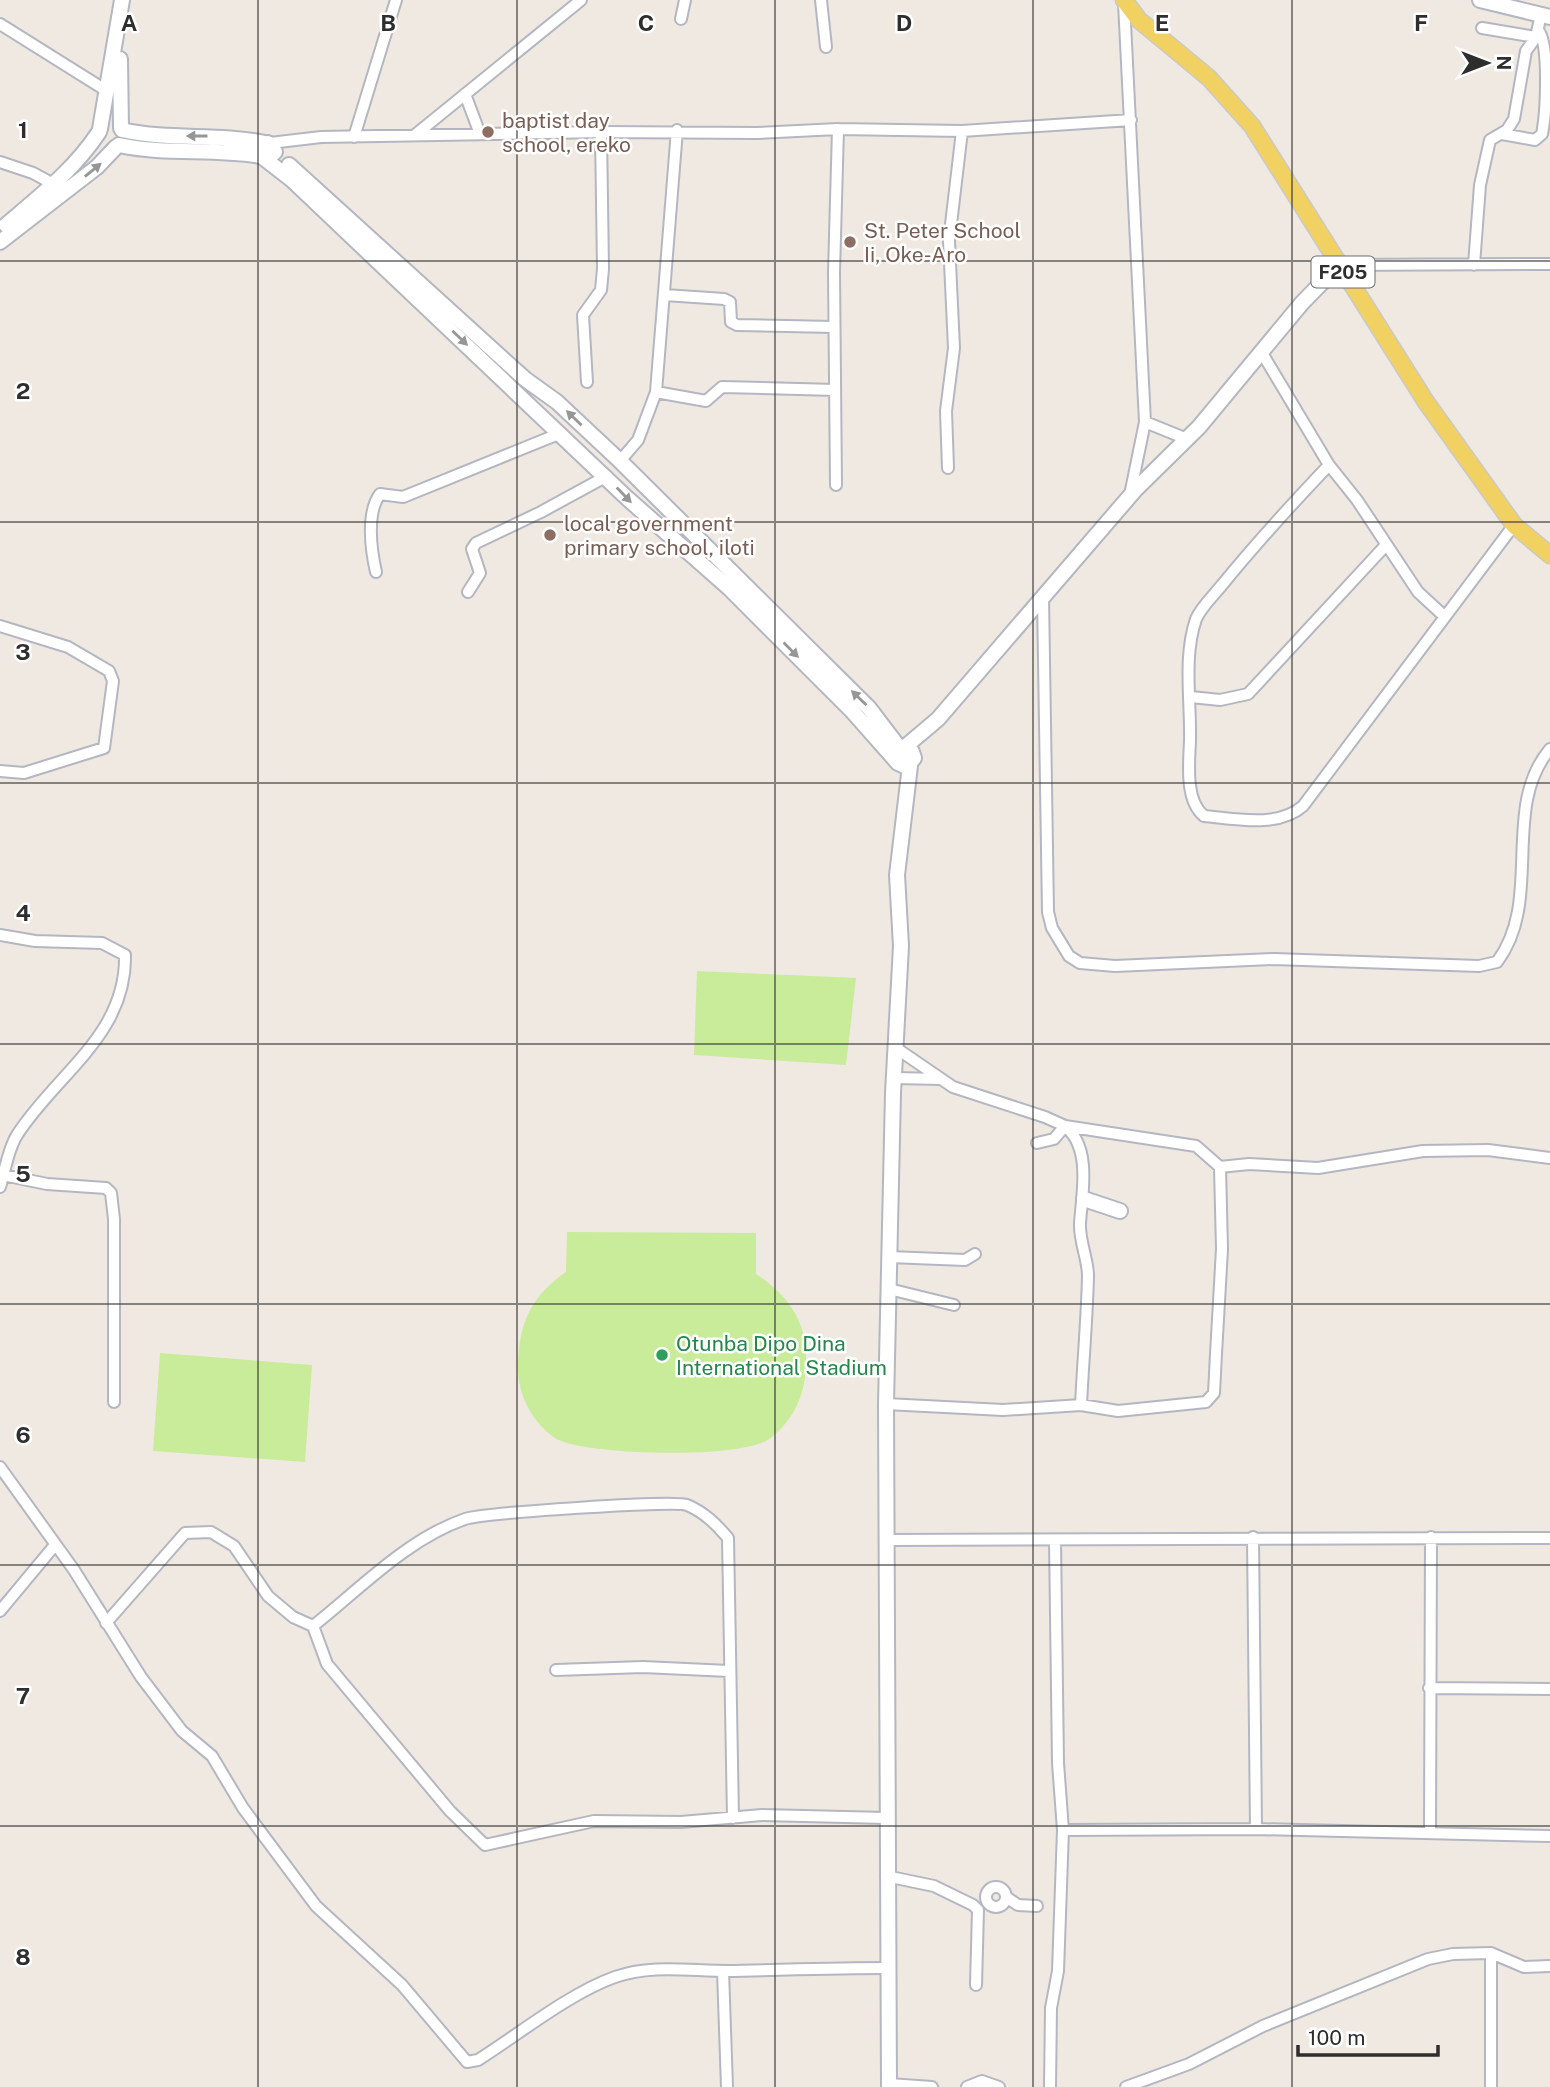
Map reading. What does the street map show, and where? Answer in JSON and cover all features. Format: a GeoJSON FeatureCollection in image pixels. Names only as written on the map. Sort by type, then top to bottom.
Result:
{"type":"FeatureCollection","features":[{"type":"Feature","properties":{"kind":"main road","name":"F205"},"geometry":{"type":"LineString","coordinates":[[1124,1],[1139,20],[1209,78],[1235,105],[1268,149],[1426,402],[1514,525],[1549,551]]}},
{"type":"Feature","properties":{"kind":"street"},"geometry":{"type":"LineString","coordinates":[[354,137],[396,0]]}},
{"type":"Feature","properties":{"kind":"street"},"geometry":{"type":"LineString","coordinates":[[415,135],[581,0]]}},
{"type":"Feature","properties":{"kind":"street"},"geometry":{"type":"LineString","coordinates":[[681,19],[685,0]]}},
{"type":"Feature","properties":{"kind":"street"},"geometry":{"type":"LineString","coordinates":[[821,0],[826,47]]}},
{"type":"Feature","properties":{"kind":"street"},"geometry":{"type":"LineString","coordinates":[[1474,265],[1480,186],[1489,140],[1502,134],[1514,120],[1526,51],[1546,15],[1480,0]]}},
{"type":"Feature","properties":{"kind":"street"},"geometry":{"type":"LineString","coordinates":[[1124,1],[1145,422],[1130,499]]}},
{"type":"Feature","properties":{"kind":"street"},"geometry":{"type":"LineString","coordinates":[[122,4],[99,131],[101,144],[108,148],[118,146],[236,152],[267,151],[321,137],[677,130],[757,133],[838,129],[962,131],[1131,120]]}},
{"type":"Feature","properties":{"kind":"street"},"geometry":{"type":"LineString","coordinates":[[0,242],[97,167],[124,138],[122,4]]}},
{"type":"Feature","properties":{"kind":"street"},"geometry":{"type":"LineString","coordinates":[[0,24],[107,91]]}},
{"type":"Feature","properties":{"kind":"street"},"geometry":{"type":"LineString","coordinates":[[1482,28],[1543,34],[1546,55],[1542,134],[1535,140],[1502,134]]}},
{"type":"Feature","properties":{"kind":"street"},"geometry":{"type":"LineString","coordinates":[[465,94],[480,134]]}},
{"type":"Feature","properties":{"kind":"street"},"geometry":{"type":"LineString","coordinates":[[0,230],[55,185],[78,162],[99,131],[110,122],[122,129],[167,137],[238,137],[267,151],[319,190],[525,379],[557,402],[620,461],[869,708],[905,757]]}},
{"type":"Feature","properties":{"kind":"street"},"geometry":{"type":"LineString","coordinates":[[836,485],[834,327],[838,129]]}},
{"type":"Feature","properties":{"kind":"street"},"geometry":{"type":"LineString","coordinates":[[620,461],[638,440],[656,392],[666,295],[677,130]]}},
{"type":"Feature","properties":{"kind":"street"},"geometry":{"type":"LineString","coordinates":[[948,468],[946,411],[954,348],[949,240],[962,131]]}},
{"type":"Feature","properties":{"kind":"street"},"geometry":{"type":"LineString","coordinates":[[587,382],[583,315],[601,290],[603,269],[601,132]]}},
{"type":"Feature","properties":{"kind":"street"},"geometry":{"type":"LineString","coordinates":[[267,151],[292,180],[747,607],[861,721],[905,757]]}},
{"type":"Feature","properties":{"kind":"street"},"geometry":{"type":"LineString","coordinates":[[0,162],[33,173],[55,185]]}},
{"type":"Feature","properties":{"kind":"street"},"geometry":{"type":"LineString","coordinates":[[932,2087],[889,2086],[886,1404],[894,1078],[901,946],[897,875],[905,757],[916,735],[938,719],[1136,489],[1187,439],[1302,303],[1339,265],[1550,264]]}},
{"type":"Feature","properties":{"kind":"street"},"geometry":{"type":"LineString","coordinates":[[666,295],[724,299],[730,302],[731,322],[737,325],[834,327]]}},
{"type":"Feature","properties":{"kind":"street"},"geometry":{"type":"LineString","coordinates":[[1262,353],[1329,465],[1418,592],[1443,615]]}},
{"type":"Feature","properties":{"kind":"street"},"geometry":{"type":"LineString","coordinates":[[656,392],[706,401],[722,387],[835,390]]}},
{"type":"Feature","properties":{"kind":"street"},"geometry":{"type":"LineString","coordinates":[[1145,422],[1187,439]]}},
{"type":"Feature","properties":{"kind":"street"},"geometry":{"type":"LineString","coordinates":[[376,572],[371,550],[372,527],[375,501],[380,494],[403,497],[561,433]]}},
{"type":"Feature","properties":{"kind":"street"},"geometry":{"type":"LineString","coordinates":[[1329,465],[1263,534],[1197,616],[1188,672],[1191,697],[1191,794],[1196,810],[1204,816],[1286,818],[1303,806],[1443,615],[1514,525]]}},
{"type":"Feature","properties":{"kind":"street"},"geometry":{"type":"LineString","coordinates":[[468,592],[480,573],[472,549],[476,542],[541,512],[607,476]]}},
{"type":"Feature","properties":{"kind":"street"},"geometry":{"type":"LineString","coordinates":[[1191,697],[1220,700],[1248,694],[1386,545]]}},
{"type":"Feature","properties":{"kind":"street"},"geometry":{"type":"LineString","coordinates":[[1043,597],[1048,912],[1052,928],[1069,956],[1080,963],[1115,965],[1274,959],[1479,966],[1497,961],[1510,945],[1519,912],[1528,795],[1537,769],[1550,749]]}},
{"type":"Feature","properties":{"kind":"street"},"geometry":{"type":"LineString","coordinates":[[0,626],[68,647],[109,671],[113,681],[104,748],[23,773],[0,771]]}},
{"type":"Feature","properties":{"kind":"street"},"geometry":{"type":"LineString","coordinates":[[0,935],[35,941],[102,943],[125,955],[117,1010],[80,1062],[42,1102],[15,1138],[2,1181],[96,1186],[106,1188],[111,1193],[114,1219],[114,1402]]}},
{"type":"Feature","properties":{"kind":"street"},"geometry":{"type":"LineString","coordinates":[[896,1048],[953,1087],[1045,1116],[1065,1126],[1196,1146],[1220,1167],[1249,1164],[1318,1168],[1423,1151],[1488,1150],[1550,1158]]}},
{"type":"Feature","properties":{"kind":"street"},"geometry":{"type":"LineString","coordinates":[[894,1078],[941,1079]]}},
{"type":"Feature","properties":{"kind":"street"},"geometry":{"type":"LineString","coordinates":[[1037,1143],[1054,1139],[1065,1126]]}},
{"type":"Feature","properties":{"kind":"street"},"geometry":{"type":"LineString","coordinates":[[1065,1126],[1079,1149],[1084,1199],[1080,1224],[1088,1272],[1081,1405]]}},
{"type":"Feature","properties":{"kind":"street"},"geometry":{"type":"LineString","coordinates":[[886,1404],[1003,1410],[1081,1405],[1118,1410],[1206,1402],[1214,1393],[1222,1249],[1220,1167]]}},
{"type":"Feature","properties":{"kind":"street"},"geometry":{"type":"LineString","coordinates":[[1084,1199],[1120,1211]]}},
{"type":"Feature","properties":{"kind":"street"},"geometry":{"type":"LineString","coordinates":[[889,1257],[965,1260],[975,1254]]}},
{"type":"Feature","properties":{"kind":"street"},"geometry":{"type":"LineString","coordinates":[[889,1289],[954,1305]]}},
{"type":"Feature","properties":{"kind":"street"},"geometry":{"type":"LineString","coordinates":[[0,1467],[74,1570],[141,1677],[182,1731],[212,1756],[243,1808],[316,1906],[402,1985],[467,2062],[478,2060],[541,2018],[619,1976],[670,1969],[723,1971],[887,1968]]}},
{"type":"Feature","properties":{"kind":"street"},"geometry":{"type":"LineString","coordinates":[[313,1626],[412,1547],[466,1519],[563,1509],[685,1503],[714,1521],[728,1538],[733,1818]]}},
{"type":"Feature","properties":{"kind":"street"},"geometry":{"type":"LineString","coordinates":[[106,1623],[185,1533],[211,1532],[234,1546],[268,1596],[293,1617],[313,1626],[327,1664],[450,1811],[485,1845],[594,1821],[681,1822],[762,1815],[886,1818]]}},
{"type":"Feature","properties":{"kind":"street"},"geometry":{"type":"LineString","coordinates":[[1254,1537],[1256,1829]]}},
{"type":"Feature","properties":{"kind":"street"},"geometry":{"type":"LineString","coordinates":[[1430,1832],[1431,1537]]}},
{"type":"Feature","properties":{"kind":"street"},"geometry":{"type":"LineString","coordinates":[[888,1540],[1550,1538]]}},
{"type":"Feature","properties":{"kind":"street"},"geometry":{"type":"LineString","coordinates":[[1050,2087],[1051,2008],[1058,1971],[1063,1830],[1058,1763],[1055,1540]]}},
{"type":"Feature","properties":{"kind":"street"},"geometry":{"type":"LineString","coordinates":[[0,1611],[55,1545]]}},
{"type":"Feature","properties":{"kind":"street"},"geometry":{"type":"LineString","coordinates":[[556,1670],[643,1667],[729,1671]]}},
{"type":"Feature","properties":{"kind":"street"},"geometry":{"type":"LineString","coordinates":[[1429,1688],[1550,1689]]}},
{"type":"Feature","properties":{"kind":"street"},"geometry":{"type":"LineString","coordinates":[[1063,1830],[1256,1829],[1550,1836]]}},
{"type":"Feature","properties":{"kind":"street"},"geometry":{"type":"LineString","coordinates":[[886,1875],[958,1895],[982,1906],[996,1907],[1005,1902],[1006,1897],[1018,1905],[1037,1906]]}},
{"type":"Feature","properties":{"kind":"street"},"geometry":{"type":"LineString","coordinates":[[976,1985],[982,1906]]}},
{"type":"Feature","properties":{"kind":"street"},"geometry":{"type":"LineString","coordinates":[[1126,2087],[1189,2064],[1263,2026],[1428,1959],[1453,1954],[1491,1952],[1524,1967],[1550,1966]]}},
{"type":"Feature","properties":{"kind":"street"},"geometry":{"type":"LineString","coordinates":[[1491,1952],[1491,2087]]}},
{"type":"Feature","properties":{"kind":"street"},"geometry":{"type":"LineString","coordinates":[[723,1971],[727,2087]]}},
{"type":"Feature","properties":{"kind":"street"},"geometry":{"type":"LineString","coordinates":[[967,2087],[982,2081],[999,2087]]}},
{"type":"Feature","properties":{"kind":"green space"},"geometry":{"type":"Polygon","coordinates":[[[697,971],[856,978],[846,1065],[694,1055],[697,971]]]}},
{"type":"Feature","properties":{"kind":"green space","name":"Otunba Dipo Dina International Stadium"},"geometry":{"type":"Polygon","coordinates":[[[567,1232],[756,1233],[756,1274],[776,1290],[792,1308],[805,1343],[806,1368],[802,1391],[793,1412],[779,1431],[769,1439],[729,1450],[663,1453],[597,1449],[571,1444],[555,1438],[539,1424],[523,1397],[520,1386],[518,1365],[521,1336],[524,1323],[536,1301],[566,1272],[567,1232]]]}},
{"type":"Feature","properties":{"kind":"green space"},"geometry":{"type":"Polygon","coordinates":[[[160,1353],[312,1365],[305,1462],[153,1451],[160,1353]]]}},
{"type":"Feature","properties":{"kind":"place","name":"baptist day school, ereko"},"geometry":{"type":"Point","coordinates":[488,132]}},
{"type":"Feature","properties":{"kind":"place","name":"St. Peter School Ii, Oke-Aro"},"geometry":{"type":"Point","coordinates":[850,242]}},
{"type":"Feature","properties":{"kind":"place","name":"local government primary school, iloti"},"geometry":{"type":"Point","coordinates":[550,535]}},
{"type":"Feature","properties":{"kind":"place","name":"Otunba Dipo Dina International Stadium"},"geometry":{"type":"Point","coordinates":[662,1355]}}]}
